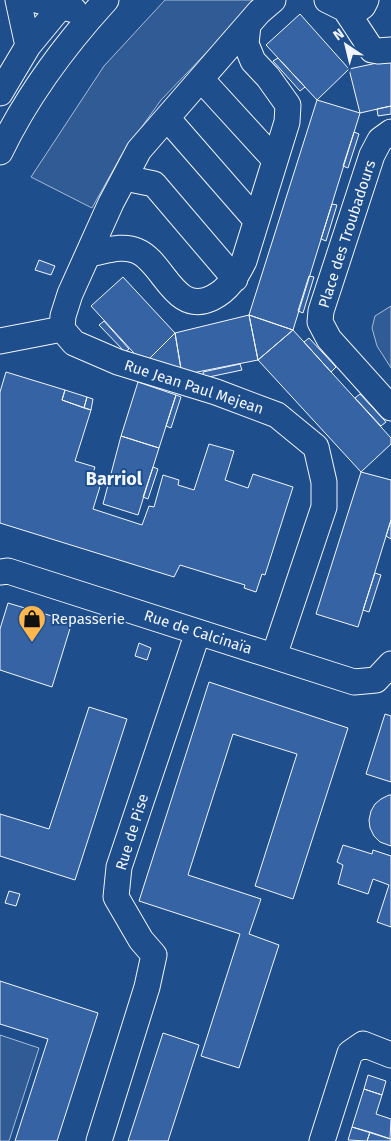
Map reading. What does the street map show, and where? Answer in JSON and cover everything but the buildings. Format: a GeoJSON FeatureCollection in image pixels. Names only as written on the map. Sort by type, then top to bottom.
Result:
{"type":"FeatureCollection","features":[{"type":"Feature","properties":{"kind":"street"},"geometry":{"type":"LineString","coordinates":[[18,0],[28,46]]}},
{"type":"Feature","properties":{"kind":"street"},"geometry":{"type":"LineString","coordinates":[[36,0],[62,4],[98,5]]}},
{"type":"Feature","properties":{"kind":"street"},"geometry":{"type":"LineString","coordinates":[[0,341],[62,329],[63,316],[70,294],[111,203],[139,150],[259,12],[273,0]]}},
{"type":"Feature","properties":{"kind":"street"},"geometry":{"type":"LineString","coordinates":[[346,3],[372,50],[391,50]]}},
{"type":"Feature","properties":{"kind":"street"},"geometry":{"type":"LineString","coordinates":[[0,93],[28,46],[62,4]]}},
{"type":"Feature","properties":{"kind":"street"},"geometry":{"type":"LineString","coordinates":[[0,152],[49,68],[98,5]]}},
{"type":"Feature","properties":{"kind":"street"},"geometry":{"type":"LineString","coordinates":[[88,254],[120,248],[137,250],[149,259],[176,292],[190,300],[202,302],[218,295],[235,279],[244,261],[287,122],[288,105],[268,77],[253,61],[246,44],[248,25]]}},
{"type":"Feature","properties":{"kind":"street"},"geometry":{"type":"LineString","coordinates":[[201,79],[275,160]]}},
{"type":"Feature","properties":{"kind":"street"},"geometry":{"type":"LineString","coordinates":[[167,118],[256,220]]}},
{"type":"Feature","properties":{"kind":"street","name":"Place des Troubadours"},"geometry":{"type":"LineString","coordinates":[[391,132],[380,140],[372,155],[321,311],[320,322],[329,339],[391,408]]}},
{"type":"Feature","properties":{"kind":"street"},"geometry":{"type":"LineString","coordinates":[[125,178],[154,184],[235,279]]}},
{"type":"Feature","properties":{"kind":"street","name":"Rue Jean Paul Mejean"},"geometry":{"type":"LineString","coordinates":[[62,329],[74,343],[118,362],[216,392],[277,415],[316,448],[324,482],[324,507],[274,656]]}},
{"type":"Feature","properties":{"kind":"street","name":"Rue de Calcinaïa"},"geometry":{"type":"LineString","coordinates":[[0,572],[8,571],[354,682],[376,680],[391,664]]}},
{"type":"Feature","properties":{"kind":"street","name":"Rue de Pise"},"geometry":{"type":"LineString","coordinates":[[99,1141],[147,987],[154,955],[141,940],[116,897],[119,867],[198,632]]}},
{"type":"Feature","properties":{"kind":"street"},"geometry":{"type":"LineString","coordinates":[[322,1141],[350,1053],[363,1044],[391,1054]]}},
{"type":"Feature","properties":{"kind":"shaded area"},"geometry":{"type":"Polygon","coordinates":[[[165,0],[257,0],[161,100],[121,156],[92,208],[31,177],[104,66],[165,0]]]}},
{"type":"Feature","properties":{"kind":"shaded area"},"geometry":{"type":"Polygon","coordinates":[[[391,306],[391,368],[377,346],[372,328],[375,316],[391,306]]]}},
{"type":"Feature","properties":{"kind":"shaded area"},"geometry":{"type":"Polygon","coordinates":[[[0,1035],[39,1048],[9,1141],[0,1141],[0,1035]]]}},
{"type":"Feature","properties":{"kind":"place","name":"Repasserie"},"geometry":{"type":"Point","coordinates":[32,643]}},
{"type":"Feature","properties":{"kind":"district","name":"Barriol"},"geometry":{"type":"Point","coordinates":[114,479]}}]}
